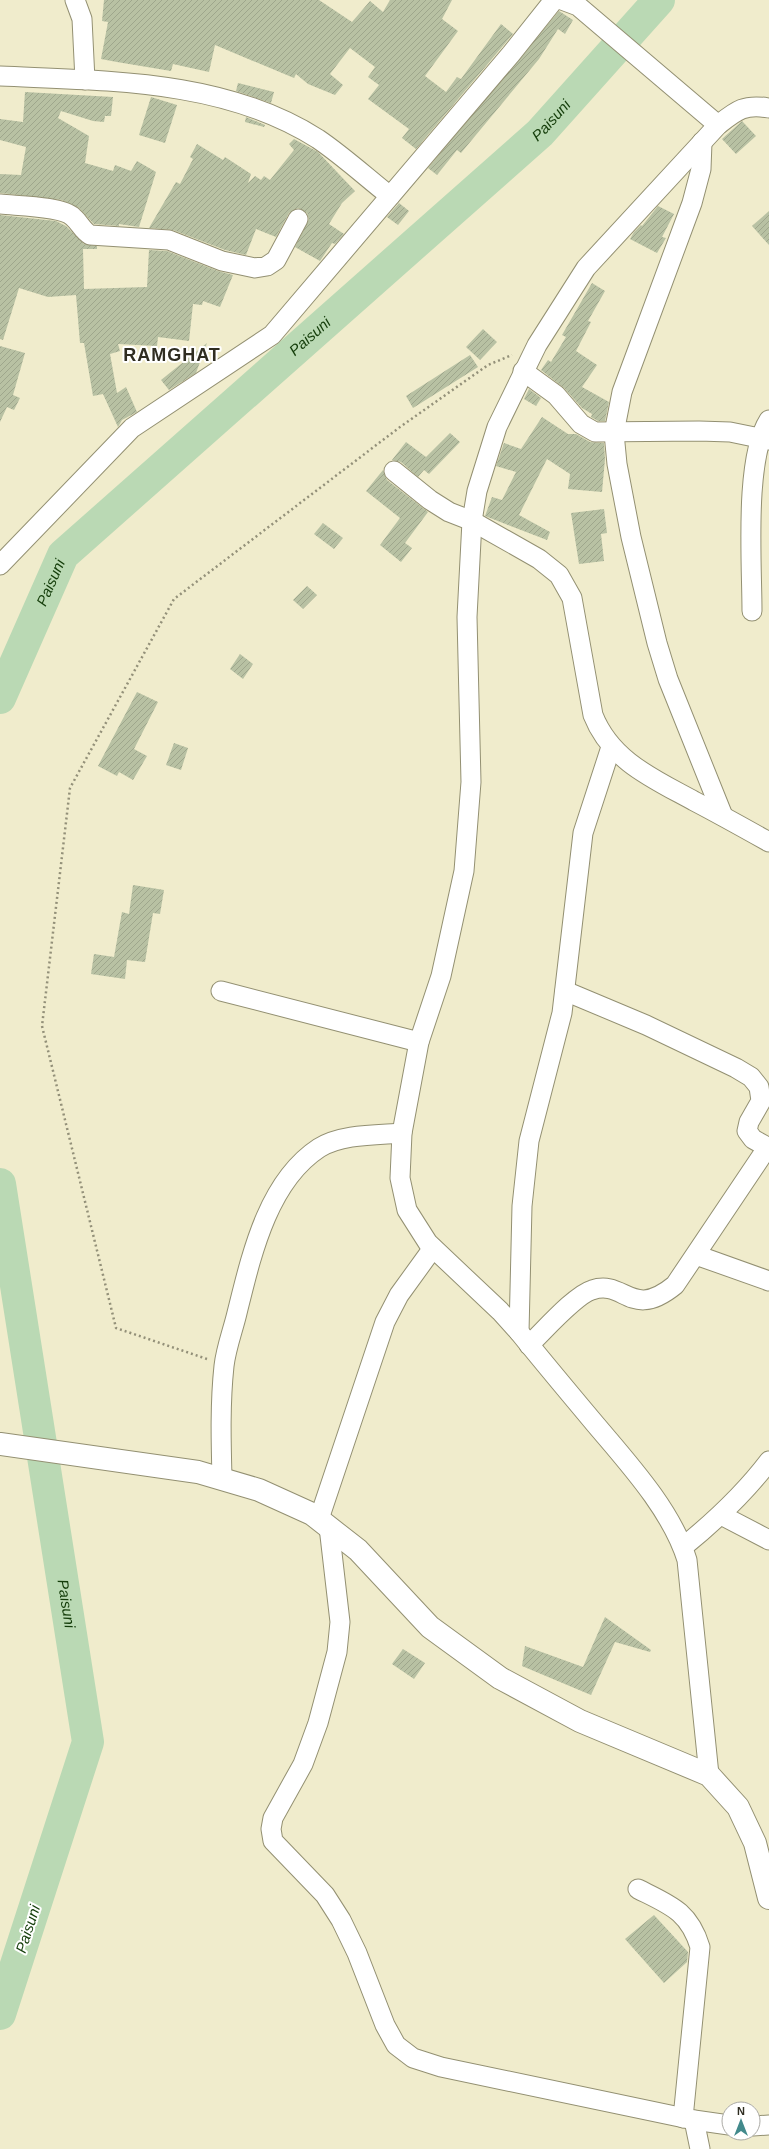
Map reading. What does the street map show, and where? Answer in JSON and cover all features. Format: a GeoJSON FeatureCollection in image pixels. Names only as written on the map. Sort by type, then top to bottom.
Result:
{"type":"FeatureCollection","features":[{"type":"Feature","properties":{"kind":"street"},"geometry":{"type":"LineString","coordinates":[[75,0],[82,19],[85,80]]}},
{"type":"Feature","properties":{"kind":"street"},"geometry":{"type":"LineString","coordinates":[[82,19],[89,0]]}},
{"type":"Feature","properties":{"kind":"street"},"geometry":{"type":"LineString","coordinates":[[0,565],[132,428],[272,335],[554,0]]}},
{"type":"Feature","properties":{"kind":"street"},"geometry":{"type":"LineString","coordinates":[[570,3],[712,120]]}},
{"type":"Feature","properties":{"kind":"street"},"geometry":{"type":"LineString","coordinates":[[0,76],[143,84],[218,97],[265,112],[318,140],[390,196]]}},
{"type":"Feature","properties":{"kind":"street"},"geometry":{"type":"LineString","coordinates":[[709,1775],[687,1560],[683,1547],[660,1508],[631,1466],[500,1311],[428,1243],[407,1210],[400,1178],[402,1133],[419,1042],[441,976],[464,871],[471,782],[467,617],[472,521],[477,492],[497,427],[537,345],[586,268],[702,142],[712,120],[752,106],[769,108]]}},
{"type":"Feature","properties":{"kind":"street"},"geometry":{"type":"LineString","coordinates":[[702,142],[701,169],[692,203],[622,392],[614,433],[616,464],[631,537],[657,643],[668,679],[723,816]]}},
{"type":"Feature","properties":{"kind":"street"},"geometry":{"type":"LineString","coordinates":[[0,204],[61,212],[73,216],[80,227],[90,235],[169,240],[216,260],[255,268],[267,266],[276,260],[298,219]]}},
{"type":"Feature","properties":{"kind":"street"},"geometry":{"type":"LineString","coordinates":[[523,371],[556,395],[587,429],[595,432],[614,433],[657,430],[699,431],[764,438]]}},
{"type":"Feature","properties":{"kind":"street"},"geometry":{"type":"LineString","coordinates":[[752,611],[754,470],[769,420]]}},
{"type":"Feature","properties":{"kind":"street"},"geometry":{"type":"LineString","coordinates":[[394,471],[430,500],[450,512],[472,521],[539,559],[559,575],[572,598],[593,715],[599,730],[611,747],[640,772],[769,842]]}},
{"type":"Feature","properties":{"kind":"street"},"geometry":{"type":"LineString","coordinates":[[524,1339],[522,1206],[529,1141],[562,1013],[583,833],[611,747]]}},
{"type":"Feature","properties":{"kind":"street"},"geometry":{"type":"LineString","coordinates":[[221,991],[419,1042]]}},
{"type":"Feature","properties":{"kind":"street"},"geometry":{"type":"LineString","coordinates":[[524,1339],[591,1290],[613,1290],[637,1301],[650,1300],[664,1294],[675,1285],[768,1148],[753,1139],[747,1131],[749,1122],[761,1101],[759,1087],[751,1077],[736,1068],[646,1025],[565,991]]}},
{"type":"Feature","properties":{"kind":"street"},"geometry":{"type":"LineString","coordinates":[[222,1478],[221,1422],[224,1364],[250,1261],[266,1217],[287,1177],[319,1148],[351,1137],[402,1133]]}},
{"type":"Feature","properties":{"kind":"street"},"geometry":{"type":"LineString","coordinates":[[433,1248],[399,1295],[385,1322],[324,1523],[340,1622],[337,1652],[316,1730],[303,1764],[273,1818],[271,1830],[273,1841],[325,1895],[341,1920],[360,1960],[385,2025],[396,2045],[413,2058],[441,2067],[689,2119],[721,2124]]}},
{"type":"Feature","properties":{"kind":"street"},"geometry":{"type":"LineString","coordinates":[[696,1255],[769,1281]]}},
{"type":"Feature","properties":{"kind":"street"},"geometry":{"type":"LineString","coordinates":[[0,1444],[198,1472],[259,1490],[312,1514],[358,1550],[430,1627],[500,1678],[580,1721],[709,1775],[738,1807],[755,1843],[769,1898]]}},
{"type":"Feature","properties":{"kind":"street"},"geometry":{"type":"LineString","coordinates":[[683,1547],[721,1515],[751,1484],[769,1461]]}},
{"type":"Feature","properties":{"kind":"street"},"geometry":{"type":"LineString","coordinates":[[721,1515],[769,1540]]}},
{"type":"Feature","properties":{"kind":"street"},"geometry":{"type":"LineString","coordinates":[[638,1889],[670,1905],[686,1917],[695,1930],[700,1947],[689,2119],[700,2149]]}},
{"type":"Feature","properties":{"kind":"path"},"geometry":{"type":"LineString","coordinates":[[224,1364],[116,1328],[42,1026],[70,788],[174,599],[400,427],[488,365],[537,345]]}},
{"type":"Feature","properties":{"kind":"building"},"geometry":{"type":"Polygon","coordinates":[[[104,0],[319,0],[352,22],[370,1],[383,12],[390,0],[452,0],[442,19],[458,31],[425,76],[446,92],[457,77],[461,79],[501,24],[513,34],[416,149],[402,138],[409,129],[368,99],[379,85],[368,77],[375,67],[350,48],[330,74],[343,85],[335,95],[308,84],[296,74],[294,78],[215,45],[209,72],[173,64],[171,71],[101,59],[108,22],[102,21],[104,0]]]}},
{"type":"Feature","properties":{"kind":"building"},"geometry":{"type":"Polygon","coordinates":[[[559,11],[573,20],[565,34],[558,29],[539,59],[461,153],[457,150],[437,175],[428,168],[559,11]]]}},
{"type":"Feature","properties":{"kind":"building"},"geometry":{"type":"Polygon","coordinates":[[[238,83],[274,92],[271,103],[236,91],[238,83]]]}},
{"type":"Feature","properties":{"kind":"building"},"geometry":{"type":"Polygon","coordinates":[[[25,92],[113,97],[111,116],[105,116],[104,122],[93,121],[61,111],[58,118],[89,136],[85,163],[113,171],[115,165],[131,171],[137,161],[156,172],[139,227],[119,224],[119,226],[94,224],[79,208],[62,200],[0,193],[0,174],[21,175],[26,147],[0,140],[0,119],[23,122],[25,92]]]}},
{"type":"Feature","properties":{"kind":"building"},"geometry":{"type":"Polygon","coordinates":[[[151,97],[177,105],[165,143],[139,135],[151,97]]]}},
{"type":"Feature","properties":{"kind":"building"},"geometry":{"type":"Polygon","coordinates":[[[246,117],[265,125],[264,127],[245,122],[246,117]]]}},
{"type":"Feature","properties":{"kind":"building"},"geometry":{"type":"Polygon","coordinates":[[[742,121],[756,136],[736,154],[722,139],[742,121]]]}},
{"type":"Feature","properties":{"kind":"building"},"geometry":{"type":"Polygon","coordinates":[[[294,139],[318,152],[355,191],[342,203],[329,224],[344,234],[335,244],[332,243],[320,261],[295,247],[309,219],[307,213],[298,208],[289,213],[276,237],[256,229],[246,255],[225,250],[173,230],[149,228],[176,182],[180,184],[193,159],[190,157],[197,144],[223,160],[225,157],[251,174],[248,183],[255,176],[261,180],[264,176],[270,180],[294,150],[289,144],[294,139]]]}},
{"type":"Feature","properties":{"kind":"building"},"geometry":{"type":"Polygon","coordinates":[[[399,203],[409,211],[398,225],[387,217],[399,203]]]}},
{"type":"Feature","properties":{"kind":"building"},"geometry":{"type":"Polygon","coordinates":[[[658,206],[674,214],[662,237],[666,238],[657,253],[630,239],[634,232],[641,225],[642,226],[658,206]]]}},
{"type":"Feature","properties":{"kind":"building"},"geometry":{"type":"Polygon","coordinates":[[[769,211],[769,245],[752,226],[769,211]]]}},
{"type":"Feature","properties":{"kind":"building"},"geometry":{"type":"Polygon","coordinates":[[[0,215],[56,221],[66,226],[84,244],[97,246],[97,249],[83,249],[84,289],[147,287],[149,250],[167,251],[218,271],[233,275],[220,307],[203,301],[202,305],[193,304],[189,341],[158,337],[157,346],[118,344],[120,351],[110,354],[117,393],[126,387],[137,412],[122,420],[118,427],[103,394],[93,396],[84,343],[80,343],[76,295],[48,297],[19,288],[3,340],[0,339],[0,215]]]}},
{"type":"Feature","properties":{"kind":"building"},"geometry":{"type":"Polygon","coordinates":[[[592,283],[605,291],[588,321],[591,322],[576,351],[597,365],[582,387],[609,402],[605,421],[598,421],[591,417],[592,414],[582,408],[564,388],[541,370],[548,360],[551,362],[566,337],[562,335],[592,283]]]}},
{"type":"Feature","properties":{"kind":"building"},"geometry":{"type":"Polygon","coordinates":[[[483,329],[497,342],[480,360],[466,347],[483,329]]]}},
{"type":"Feature","properties":{"kind":"building"},"geometry":{"type":"Polygon","coordinates":[[[207,343],[196,373],[169,390],[161,380],[207,343]]]}},
{"type":"Feature","properties":{"kind":"building"},"geometry":{"type":"Polygon","coordinates":[[[0,346],[25,353],[13,395],[20,398],[14,410],[7,407],[0,422],[0,346]]]}},
{"type":"Feature","properties":{"kind":"building"},"geometry":{"type":"Polygon","coordinates":[[[470,355],[478,367],[413,408],[406,396],[470,355]]]}},
{"type":"Feature","properties":{"kind":"building"},"geometry":{"type":"Polygon","coordinates":[[[529,389],[541,398],[536,406],[524,399],[529,389]]]}},
{"type":"Feature","properties":{"kind":"building"},"geometry":{"type":"Polygon","coordinates":[[[542,417],[568,434],[576,434],[590,442],[604,443],[605,459],[602,492],[568,489],[570,474],[547,459],[519,515],[550,532],[547,540],[485,516],[492,497],[502,500],[516,472],[496,466],[504,443],[521,449],[542,417]]]}},
{"type":"Feature","properties":{"kind":"building"},"geometry":{"type":"Polygon","coordinates":[[[450,433],[460,442],[429,474],[424,470],[418,477],[401,462],[392,460],[406,442],[426,457],[450,433]]]}},
{"type":"Feature","properties":{"kind":"building"},"geometry":{"type":"Polygon","coordinates":[[[383,470],[387,480],[428,512],[405,543],[412,548],[401,562],[380,545],[400,518],[366,491],[383,470]]]}},
{"type":"Feature","properties":{"kind":"building"},"geometry":{"type":"Polygon","coordinates":[[[604,509],[607,533],[601,534],[604,561],[579,564],[571,513],[604,509]]]}},
{"type":"Feature","properties":{"kind":"building"},"geometry":{"type":"Polygon","coordinates":[[[323,523],[343,538],[334,549],[314,534],[323,523]]]}},
{"type":"Feature","properties":{"kind":"building"},"geometry":{"type":"Polygon","coordinates":[[[307,586],[317,595],[303,609],[293,600],[307,586]]]}},
{"type":"Feature","properties":{"kind":"building"},"geometry":{"type":"Polygon","coordinates":[[[240,654],[253,664],[243,679],[230,669],[240,654]]]}},
{"type":"Feature","properties":{"kind":"building"},"geometry":{"type":"Polygon","coordinates":[[[137,692],[158,702],[134,749],[147,756],[133,780],[119,772],[117,776],[98,766],[137,692]]]}},
{"type":"Feature","properties":{"kind":"building"},"geometry":{"type":"Polygon","coordinates":[[[174,743],[188,748],[181,770],[166,765],[174,743]]]}},
{"type":"Feature","properties":{"kind":"building"},"geometry":{"type":"Polygon","coordinates":[[[133,885],[164,890],[160,914],[153,913],[145,962],[127,960],[125,979],[91,974],[94,954],[114,957],[122,912],[129,914],[133,885]]]}},
{"type":"Feature","properties":{"kind":"building"},"geometry":{"type":"Polygon","coordinates":[[[605,1617],[651,1650],[650,1652],[615,1642],[591,1695],[522,1666],[525,1646],[583,1667],[605,1617]]]}},
{"type":"Feature","properties":{"kind":"building"},"geometry":{"type":"Polygon","coordinates":[[[403,1649],[425,1663],[414,1679],[392,1664],[403,1649]]]}},
{"type":"Feature","properties":{"kind":"building"},"geometry":{"type":"Polygon","coordinates":[[[654,1915],[688,1952],[687,1962],[664,1983],[625,1939],[654,1915]]]}},
{"type":"Feature","properties":{"kind":"waterway","name":"Paisuni"},"geometry":{"type":"LineString","coordinates":[[0,698],[63,555],[540,133],[659,0]]}},
{"type":"Feature","properties":{"kind":"waterway","name":"Paisuni"},"geometry":{"type":"LineString","coordinates":[[0,1184],[88,1742],[0,2014]]}},
{"type":"Feature","properties":{"kind":"district","name":"RAMGHAT"},"geometry":{"type":"Point","coordinates":[172,355]}}]}
